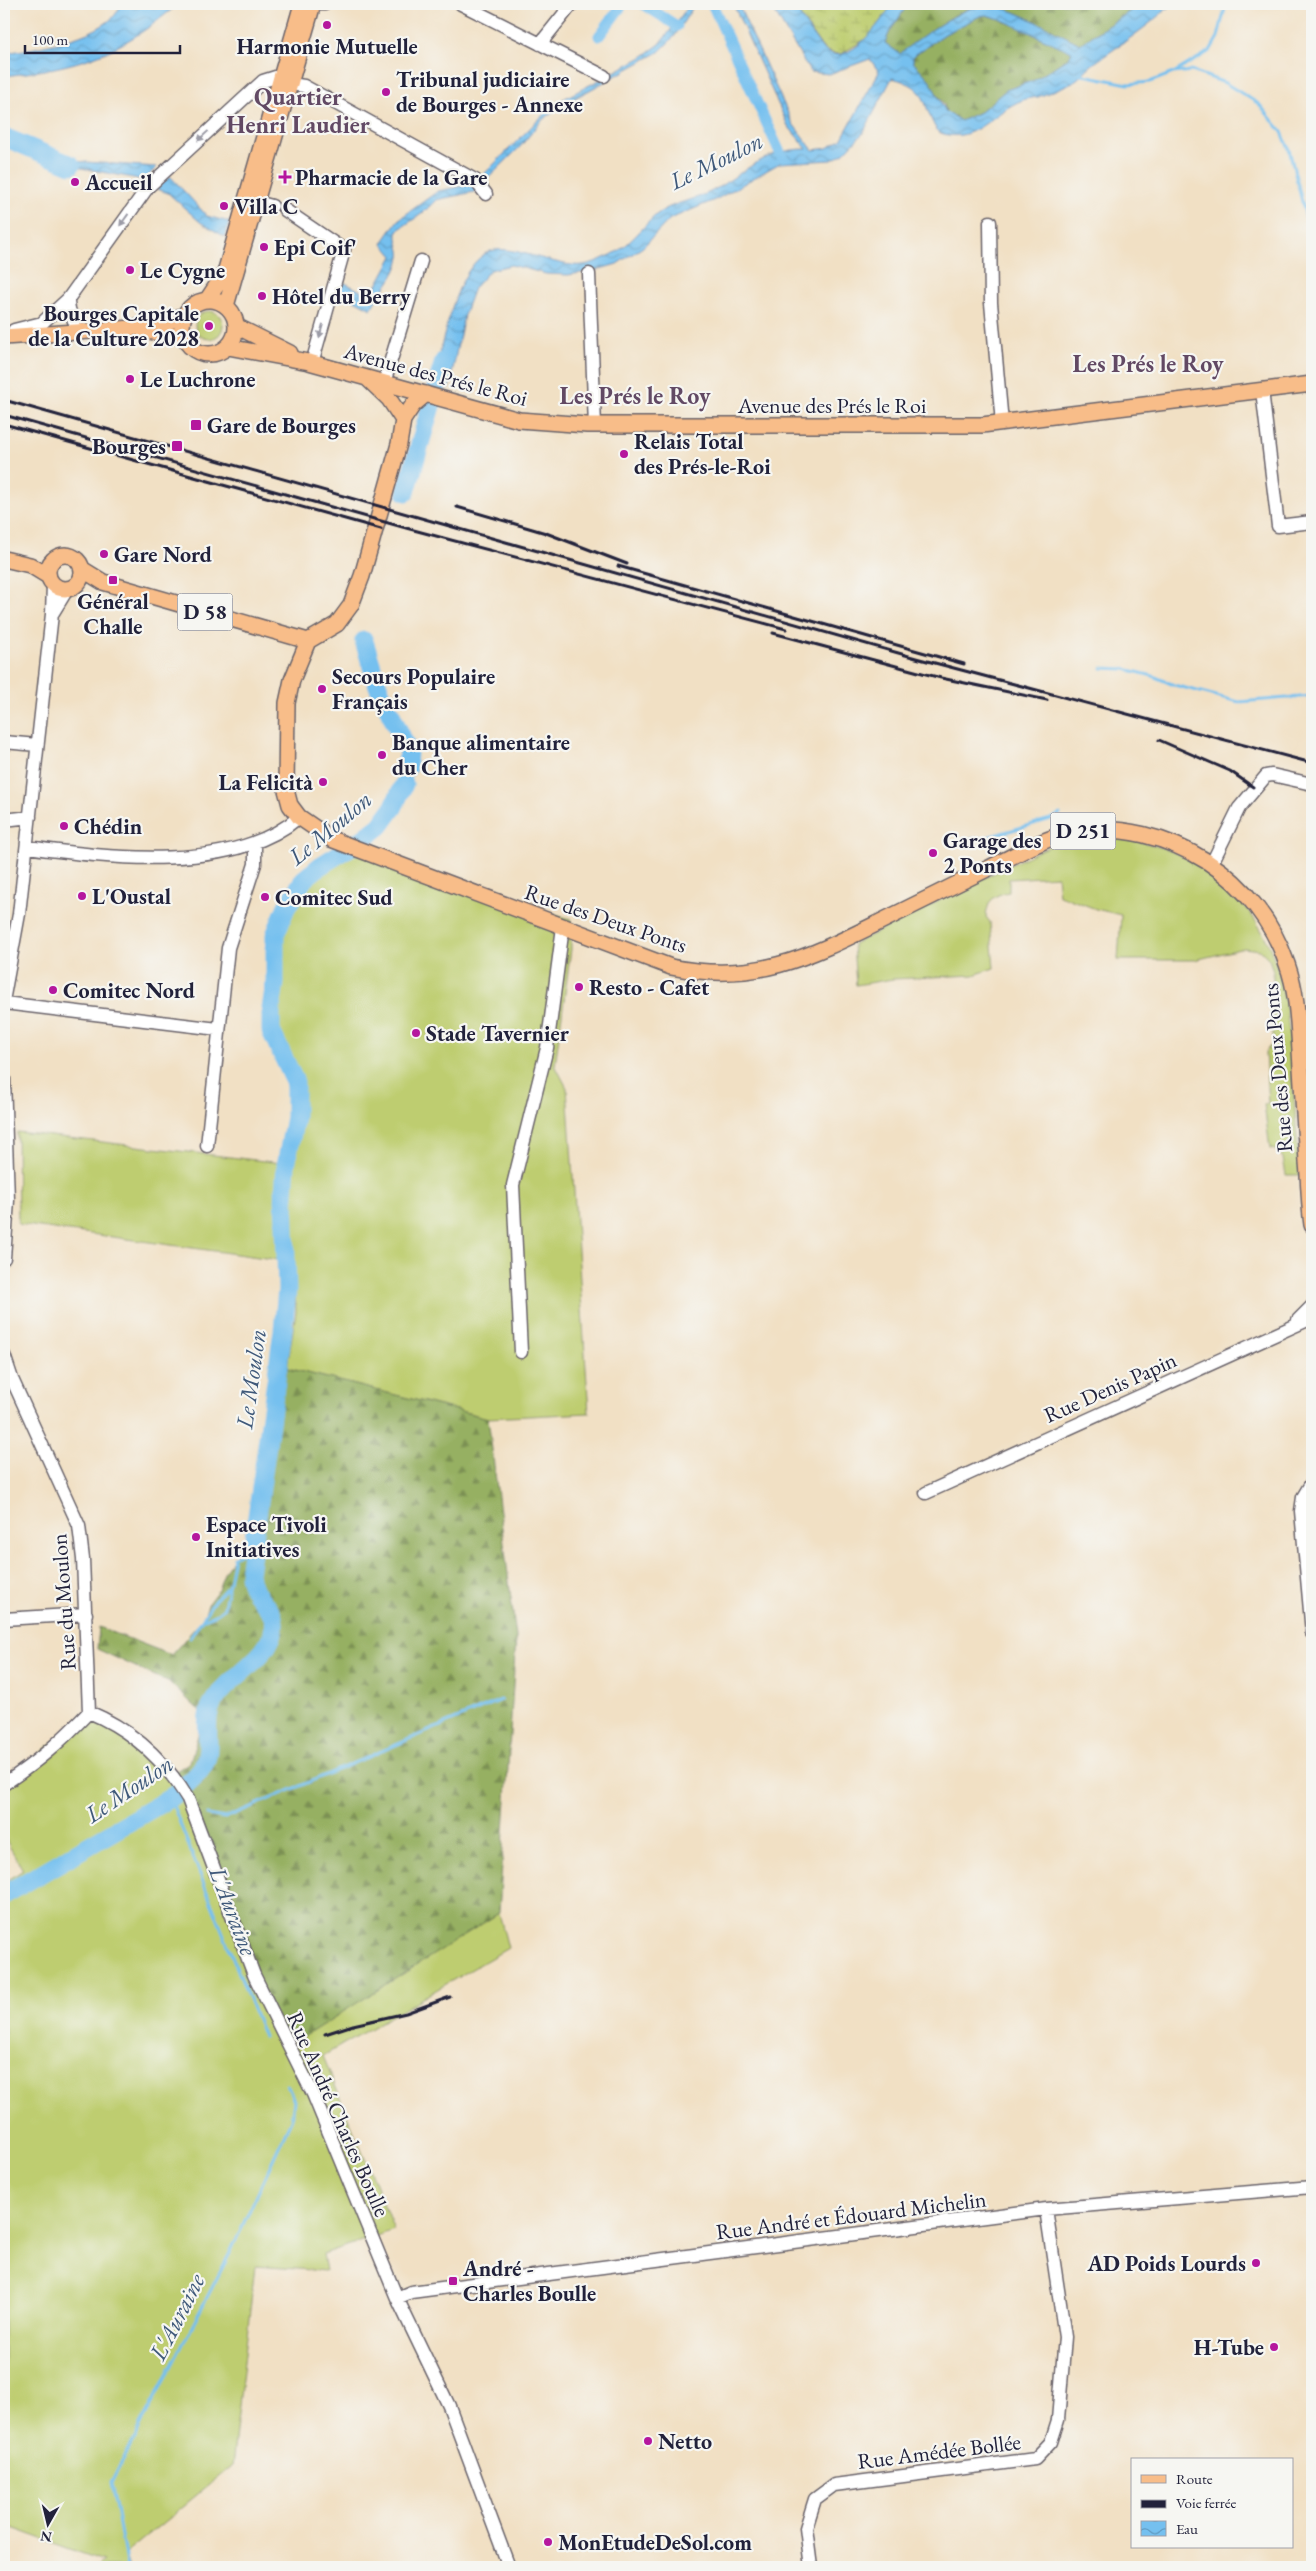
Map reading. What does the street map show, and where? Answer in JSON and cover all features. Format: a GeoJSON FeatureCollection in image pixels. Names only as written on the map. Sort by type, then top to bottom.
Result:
{"type":"FeatureCollection","features":[{"type":"Feature","properties":{"kind":"main road"},"geometry":{"type":"LineString","coordinates":[[226,306],[257,202],[302,4]]}},
{"type":"Feature","properties":{"kind":"main road"},"geometry":{"type":"LineString","coordinates":[[207,300],[225,273],[286,79],[314,4]]}},
{"type":"Feature","properties":{"kind":"main road"},"geometry":{"type":"LineString","coordinates":[[4,337],[133,328],[169,321],[184,315],[193,304],[207,300],[226,306],[232,313],[239,328],[228,347],[214,354],[201,353],[190,347],[183,337],[184,315]]}},
{"type":"Feature","properties":{"kind":"main road"},"geometry":{"type":"LineString","coordinates":[[133,328],[183,337]]}},
{"type":"Feature","properties":{"kind":"main road","name":"Avenue des Prés le Roi"},"geometry":{"type":"LineString","coordinates":[[239,328],[288,356]]}},
{"type":"Feature","properties":{"kind":"main road","name":"Avenue des Prés le Roi"},"geometry":{"type":"LineString","coordinates":[[228,347],[288,356],[518,420],[595,426],[943,426],[1002,423],[1312,384]]}},
{"type":"Feature","properties":{"kind":"main road"},"geometry":{"type":"LineString","coordinates":[[367,378],[406,416]]}},
{"type":"Feature","properties":{"kind":"main road"},"geometry":{"type":"LineString","coordinates":[[389,384],[406,416]]}},
{"type":"Feature","properties":{"kind":"main road"},"geometry":{"type":"LineString","coordinates":[[308,641],[337,624],[347,612],[356,594],[406,416],[426,394]]}},
{"type":"Feature","properties":{"kind":"main road"},"geometry":{"type":"LineString","coordinates":[[4,559],[30,565],[38,562],[63,589],[73,586],[82,569],[80,563],[70,555],[58,556],[50,574]]}},
{"type":"Feature","properties":{"kind":"main road","name":"D 58"},"geometry":{"type":"LineString","coordinates":[[82,569],[103,582],[308,641]]}},
{"type":"Feature","properties":{"kind":"main road","name":"D 58"},"geometry":{"type":"LineString","coordinates":[[73,586],[103,582]]}},
{"type":"Feature","properties":{"kind":"main road","name":"D 251"},"geometry":{"type":"LineString","coordinates":[[299,817],[290,805],[286,790],[288,749],[287,703],[292,680],[308,641]]}},
{"type":"Feature","properties":{"kind":"main road","name":"Rue des Deux Ponts"},"geometry":{"type":"LineString","coordinates":[[299,817],[331,839],[562,927],[671,967],[716,972],[754,971],[810,956],[1029,848],[1066,834],[1100,830],[1142,834],[1181,847],[1211,865],[1238,886],[1261,914],[1281,948],[1292,981],[1297,1013],[1312,1225]]}},
{"type":"Feature","properties":{"kind":"street"},"geometry":{"type":"LineString","coordinates":[[314,4],[325,4]]}},
{"type":"Feature","properties":{"kind":"street"},"geometry":{"type":"LineString","coordinates":[[461,4],[604,76]]}},
{"type":"Feature","properties":{"kind":"street"},"geometry":{"type":"LineString","coordinates":[[540,44],[572,4]]}},
{"type":"Feature","properties":{"kind":"street"},"geometry":{"type":"LineString","coordinates":[[4,330],[29,328],[42,323],[68,299],[154,182],[263,81],[286,79],[304,86],[481,188]]}},
{"type":"Feature","properties":{"kind":"street"},"geometry":{"type":"LineString","coordinates":[[257,202],[272,206]]}},
{"type":"Feature","properties":{"kind":"street"},"geometry":{"type":"LineString","coordinates":[[285,210],[344,250],[311,363]]}},
{"type":"Feature","properties":{"kind":"street"},"geometry":{"type":"LineString","coordinates":[[990,222],[991,313],[1002,423]]}},
{"type":"Feature","properties":{"kind":"street"},"geometry":{"type":"LineString","coordinates":[[389,384],[421,262]]}},
{"type":"Feature","properties":{"kind":"street"},"geometry":{"type":"LineString","coordinates":[[589,274],[595,426]]}},
{"type":"Feature","properties":{"kind":"street"},"geometry":{"type":"LineString","coordinates":[[68,299],[68,313],[80,332]]}},
{"type":"Feature","properties":{"kind":"street"},"geometry":{"type":"LineString","coordinates":[[1262,390],[1278,526],[1312,522]]}},
{"type":"Feature","properties":{"kind":"street"},"geometry":{"type":"LineString","coordinates":[[4,996],[19,914],[28,846],[52,614],[50,574]]}},
{"type":"Feature","properties":{"kind":"street"},"geometry":{"type":"LineString","coordinates":[[52,614],[73,586]]}},
{"type":"Feature","properties":{"kind":"street"},"geometry":{"type":"LineString","coordinates":[[4,742],[37,745]]}},
{"type":"Feature","properties":{"kind":"street"},"geometry":{"type":"LineString","coordinates":[[1211,865],[1239,808],[1266,776],[1272,775],[1312,784]]}},
{"type":"Feature","properties":{"kind":"street"},"geometry":{"type":"LineString","coordinates":[[4,820],[30,817]]}},
{"type":"Feature","properties":{"kind":"street"},"geometry":{"type":"LineString","coordinates":[[28,846],[152,858],[182,859],[255,842],[287,826],[299,817]]}},
{"type":"Feature","properties":{"kind":"street"},"geometry":{"type":"LineString","coordinates":[[207,1146],[228,948],[255,864],[255,842]]}},
{"type":"Feature","properties":{"kind":"street"},"geometry":{"type":"LineString","coordinates":[[521,1352],[513,1185],[547,1048],[562,927]]}},
{"type":"Feature","properties":{"kind":"street"},"geometry":{"type":"LineString","coordinates":[[4,1003],[218,1029]]}},
{"type":"Feature","properties":{"kind":"street"},"geometry":{"type":"LineString","coordinates":[[4,1078],[8,1200],[4,1258]]}},
{"type":"Feature","properties":{"kind":"street"},"geometry":{"type":"LineString","coordinates":[[1282,1331],[1307,1314],[1312,1306]]}},
{"type":"Feature","properties":{"kind":"street","name":"Rue Denis Papin"},"geometry":{"type":"LineString","coordinates":[[926,1493],[1312,1318]]}},
{"type":"Feature","properties":{"kind":"street","name":"Rue du Moulon"},"geometry":{"type":"LineString","coordinates":[[4,1355],[12,1379],[79,1526],[86,1614],[89,1712]]}},
{"type":"Feature","properties":{"kind":"street"},"geometry":{"type":"LineString","coordinates":[[1312,1482],[1303,1496],[1302,1511],[1312,1633]]}},
{"type":"Feature","properties":{"kind":"street"},"geometry":{"type":"LineString","coordinates":[[4,1619],[86,1614]]}},
{"type":"Feature","properties":{"kind":"street"},"geometry":{"type":"LineString","coordinates":[[4,1784],[35,1764],[61,1742],[89,1712]]}},
{"type":"Feature","properties":{"kind":"street","name":"Rue André Charles Boulle"},"geometry":{"type":"LineString","coordinates":[[89,1712],[103,1718],[160,1759],[173,1774],[188,1799],[254,1975],[313,2094],[397,2298],[449,2406],[509,2567]]}},
{"type":"Feature","properties":{"kind":"street","name":"Rue André et Édouard Michelin"},"geometry":{"type":"LineString","coordinates":[[397,2298],[411,2292],[1046,2209],[1312,2187]]}},
{"type":"Feature","properties":{"kind":"street","name":"Rue Amédée Bollée"},"geometry":{"type":"LineString","coordinates":[[811,2567],[806,2528],[815,2500],[834,2485],[1034,2459],[1050,2442],[1058,2420],[1065,2337],[1046,2209]]}},
{"type":"Feature","properties":{"kind":"green space"},"geometry":{"type":"Polygon","coordinates":[[[792,4],[893,4],[869,37],[841,54],[836,54],[822,47],[792,4]]]}},
{"type":"Feature","properties":{"kind":"green space"},"geometry":{"type":"Polygon","coordinates":[[[908,4],[1141,4],[1080,44],[1008,10],[987,5],[977,6],[954,16],[900,54],[885,43],[889,33],[908,4]]]}},
{"type":"Feature","properties":{"kind":"green space"},"geometry":{"type":"Polygon","coordinates":[[[986,15],[1000,19],[1073,52],[1068,58],[1035,80],[1006,90],[980,112],[961,121],[946,112],[944,104],[913,62],[913,56],[945,34],[980,16],[986,15]]]}},
{"type":"Feature","properties":{"kind":"green space","name":"Bourges Capitale de la Culture 2028"},"geometry":{"type":"Polygon","coordinates":[[[209,311],[219,315],[223,325],[219,335],[209,339],[199,335],[195,325],[199,315],[209,311]]]}},
{"type":"Feature","properties":{"kind":"green space"},"geometry":{"type":"Polygon","coordinates":[[[1084,837],[1119,838],[1136,841],[1153,845],[1186,858],[1215,877],[1253,917],[1266,939],[1282,985],[1290,1037],[1300,1175],[1286,1175],[1283,1158],[1277,1150],[1270,1149],[1264,1104],[1268,1104],[1265,1052],[1273,1043],[1273,971],[1269,959],[1260,950],[1244,948],[1195,960],[1118,960],[1121,915],[1096,909],[1059,895],[1057,876],[1009,879],[1009,892],[992,899],[987,911],[986,917],[990,922],[994,968],[974,975],[893,979],[856,985],[853,944],[1032,854],[1053,845],[1084,837]]]}},
{"type":"Feature","properties":{"kind":"green space"},"geometry":{"type":"Polygon","coordinates":[[[346,850],[571,919],[571,949],[555,1065],[567,1088],[589,1413],[488,1418],[287,1368],[296,1311],[291,1206],[294,1167],[303,1111],[288,1064],[271,1031],[271,1009],[275,983],[275,935],[286,908],[304,879],[320,866],[346,850]]]}},
{"type":"Feature","properties":{"kind":"green space"},"geometry":{"type":"Polygon","coordinates":[[[17,1132],[281,1163],[278,1195],[280,1260],[18,1224],[17,1132]]]}},
{"type":"Feature","properties":{"kind":"green space"},"geometry":{"type":"Polygon","coordinates":[[[287,1368],[488,1418],[516,1637],[499,1913],[294,2043],[275,2021],[173,1773],[190,1762],[198,1735],[201,1712],[170,1683],[97,1649],[99,1627],[171,1655],[203,1619],[209,1602],[218,1590],[224,1573],[245,1542],[252,1497],[282,1395],[287,1368]]]}},
{"type":"Feature","properties":{"kind":"green space"},"geometry":{"type":"Polygon","coordinates":[[[89,1712],[173,1773],[293,2043],[499,1913],[508,1948],[323,2056],[394,2230],[323,2254],[326,2271],[255,2266],[232,2466],[125,2554],[129,2567],[96,2567],[103,2561],[4,2525],[4,1883],[23,1870],[4,1837],[4,1784],[89,1712]]]}},
{"type":"Feature","properties":{"kind":"water"},"geometry":{"type":"Polygon","coordinates":[[[121,4],[179,4],[136,36],[100,55],[36,72],[4,76],[4,53],[51,44],[88,33],[103,25],[115,15],[121,4]]]}},
{"type":"Feature","properties":{"kind":"water"},"geometry":{"type":"Polygon","coordinates":[[[690,4],[695,4],[674,37],[659,52],[566,103],[541,121],[520,147],[474,192],[436,200],[423,213],[398,230],[397,237],[400,254],[398,264],[392,277],[371,309],[336,290],[339,280],[371,296],[393,256],[382,243],[398,220],[438,191],[474,184],[554,104],[642,57],[660,44],[690,4]]]}},
{"type":"Feature","properties":{"kind":"water"},"geometry":{"type":"Polygon","coordinates":[[[733,4],[738,4],[793,124],[813,150],[827,148],[841,140],[879,72],[870,59],[829,74],[810,72],[770,4],[792,4],[822,48],[832,54],[842,54],[852,49],[872,32],[893,4],[908,4],[889,33],[885,43],[900,54],[942,23],[978,6],[997,6],[1008,10],[1034,20],[1080,44],[1141,4],[1172,4],[1144,28],[1093,64],[1073,82],[1038,97],[1025,99],[1012,105],[973,131],[962,135],[938,132],[919,92],[905,82],[892,78],[863,133],[844,153],[832,160],[780,163],[717,199],[670,219],[643,247],[617,264],[593,271],[568,275],[546,274],[511,265],[490,270],[474,288],[464,315],[449,388],[430,383],[457,294],[474,263],[486,253],[495,250],[506,250],[572,265],[586,265],[599,260],[626,245],[662,211],[712,191],[767,157],[792,150],[807,149],[788,126],[733,4]],[[986,15],[980,16],[945,34],[913,56],[913,62],[929,79],[946,112],[961,121],[980,112],[1006,90],[1035,80],[1068,58],[1072,52],[1000,19],[986,15]]]}},
{"type":"Feature","properties":{"kind":"water"},"geometry":{"type":"Polygon","coordinates":[[[48,153],[72,161],[157,167],[144,180],[71,166],[69,170],[45,159],[48,153]]]}},
{"type":"Feature","properties":{"kind":"water"},"geometry":{"type":"Polygon","coordinates":[[[170,176],[207,216],[229,222],[225,237],[200,222],[168,193],[157,189],[170,176]]]}},
{"type":"Feature","properties":{"kind":"waterway"},"geometry":{"type":"LineString","coordinates":[[599,36],[623,4]]}},
{"type":"Feature","properties":{"kind":"waterway"},"geometry":{"type":"LineString","coordinates":[[643,4],[677,26]]}},
{"type":"Feature","properties":{"kind":"waterway"},"geometry":{"type":"LineString","coordinates":[[712,4],[782,157]]}},
{"type":"Feature","properties":{"kind":"waterway"},"geometry":{"type":"LineString","coordinates":[[1175,72],[1210,51],[1218,37],[1226,4]]}},
{"type":"Feature","properties":{"kind":"waterway"},"geometry":{"type":"LineString","coordinates":[[1079,74],[1128,84],[1150,82],[1173,73],[1192,71],[1225,83],[1259,104],[1282,132],[1289,149],[1306,218],[1312,222]]}},
{"type":"Feature","properties":{"kind":"waterway"},"geometry":{"type":"LineString","coordinates":[[4,137],[71,165]]}},
{"type":"Feature","properties":{"kind":"waterway","name":"Le Moulon"},"geometry":{"type":"LineString","coordinates":[[406,492],[444,361]]}},
{"type":"Feature","properties":{"kind":"waterway","name":"Le Moulon"},"geometry":{"type":"LineString","coordinates":[[364,641],[378,686],[408,751],[407,768]]}},
{"type":"Feature","properties":{"kind":"waterway"},"geometry":{"type":"LineString","coordinates":[[1102,668],[1125,669],[1153,676],[1174,685],[1239,702],[1312,696]]}},
{"type":"Feature","properties":{"kind":"waterway","name":"Le Moulon"},"geometry":{"type":"LineString","coordinates":[[4,1895],[170,1798],[192,1779],[203,1766],[208,1752],[208,1721],[211,1706],[227,1686],[265,1649],[271,1638],[274,1619],[254,1590],[249,1574],[283,1330],[287,1290],[284,1195],[286,1165],[295,1117],[295,1082],[271,1031],[271,1009],[275,983],[275,935],[286,908],[304,879],[320,866],[380,826],[393,808],[404,784]]}},
{"type":"Feature","properties":{"kind":"waterway"},"geometry":{"type":"LineString","coordinates":[[970,839],[984,838],[1051,819],[1060,814]]}},
{"type":"Feature","properties":{"kind":"waterway"},"geometry":{"type":"LineString","coordinates":[[204,1619],[217,1614],[224,1607],[234,1557],[253,1547]]}},
{"type":"Feature","properties":{"kind":"waterway"},"geometry":{"type":"LineString","coordinates":[[190,1638],[214,1601],[226,1588]]}},
{"type":"Feature","properties":{"kind":"waterway"},"geometry":{"type":"LineString","coordinates":[[207,1815],[225,1818],[501,1700]]}},
{"type":"Feature","properties":{"kind":"waterway","name":"L'Auraine"},"geometry":{"type":"LineString","coordinates":[[170,1798],[264,2037]]}},
{"type":"Feature","properties":{"kind":"waterway","name":"L'Auraine"},"geometry":{"type":"LineString","coordinates":[[127,2567],[111,2483],[230,2253],[291,2120],[294,2100],[287,2085]]}},
{"type":"Feature","properties":{"kind":"railway"},"geometry":{"type":"LineString","coordinates":[[4,400],[916,658],[1312,763]]}},
{"type":"Feature","properties":{"kind":"railway"},"geometry":{"type":"LineString","coordinates":[[4,415],[406,528],[786,629]]}},
{"type":"Feature","properties":{"kind":"railway"},"geometry":{"type":"LineString","coordinates":[[4,424],[381,529]]}},
{"type":"Feature","properties":{"kind":"railway"},"geometry":{"type":"LineString","coordinates":[[457,507],[546,533],[627,564]]}},
{"type":"Feature","properties":{"kind":"railway"},"geometry":{"type":"LineString","coordinates":[[618,566],[964,664]]}},
{"type":"Feature","properties":{"kind":"railway"},"geometry":{"type":"LineString","coordinates":[[773,633],[941,678],[1047,700]]}},
{"type":"Feature","properties":{"kind":"railway"},"geometry":{"type":"LineString","coordinates":[[1159,740],[1230,771],[1253,787]]}},
{"type":"Feature","properties":{"kind":"railway"},"geometry":{"type":"LineString","coordinates":[[325,2034],[353,2025],[406,2013],[450,1997]]}},
{"type":"Feature","properties":{"kind":"place","name":"Harmonie Mutuelle"},"geometry":{"type":"Point","coordinates":[327,25]}},
{"type":"Feature","properties":{"kind":"place","name":"Tribunal judiciaire de Bourges - Annexe"},"geometry":{"type":"Point","coordinates":[386,92]}},
{"type":"Feature","properties":{"kind":"place","name":"Pharmacie de la Gare"},"geometry":{"type":"Point","coordinates":[285,177]}},
{"type":"Feature","properties":{"kind":"place","name":"Accueil"},"geometry":{"type":"Point","coordinates":[75,182]}},
{"type":"Feature","properties":{"kind":"place","name":"Villa C"},"geometry":{"type":"Point","coordinates":[224,206]}},
{"type":"Feature","properties":{"kind":"place","name":"Epi Coif'"},"geometry":{"type":"Point","coordinates":[264,247]}},
{"type":"Feature","properties":{"kind":"place","name":"Le Cygne"},"geometry":{"type":"Point","coordinates":[130,270]}},
{"type":"Feature","properties":{"kind":"place","name":"Hôtel du Berry"},"geometry":{"type":"Point","coordinates":[262,296]}},
{"type":"Feature","properties":{"kind":"place","name":"Bourges Capitale de la Culture 2028"},"geometry":{"type":"Point","coordinates":[209,326]}},
{"type":"Feature","properties":{"kind":"place","name":"Le Luchrone"},"geometry":{"type":"Point","coordinates":[130,379]}},
{"type":"Feature","properties":{"kind":"place","name":"Gare de Bourges"},"geometry":{"type":"Point","coordinates":[196,425]}},
{"type":"Feature","properties":{"kind":"place","name":"Bourges"},"geometry":{"type":"Point","coordinates":[177,446]}},
{"type":"Feature","properties":{"kind":"place","name":"Relais Total des Prés-le-Roi"},"geometry":{"type":"Point","coordinates":[624,454]}},
{"type":"Feature","properties":{"kind":"place","name":"Gare Nord"},"geometry":{"type":"Point","coordinates":[104,554]}},
{"type":"Feature","properties":{"kind":"place","name":"Général Challe"},"geometry":{"type":"Point","coordinates":[113,580]}},
{"type":"Feature","properties":{"kind":"place","name":"Secours Populaire Français"},"geometry":{"type":"Point","coordinates":[322,689]}},
{"type":"Feature","properties":{"kind":"place","name":"Banque alimentaire du Cher"},"geometry":{"type":"Point","coordinates":[382,755]}},
{"type":"Feature","properties":{"kind":"place","name":"La Felicità"},"geometry":{"type":"Point","coordinates":[323,782]}},
{"type":"Feature","properties":{"kind":"place","name":"Chédin"},"geometry":{"type":"Point","coordinates":[64,826]}},
{"type":"Feature","properties":{"kind":"place","name":"Garage des 2 Ponts"},"geometry":{"type":"Point","coordinates":[933,853]}},
{"type":"Feature","properties":{"kind":"place","name":"L'Oustal"},"geometry":{"type":"Point","coordinates":[82,896]}},
{"type":"Feature","properties":{"kind":"place","name":"Comitec Sud"},"geometry":{"type":"Point","coordinates":[265,897]}},
{"type":"Feature","properties":{"kind":"place","name":"Resto - Cafet"},"geometry":{"type":"Point","coordinates":[579,987]}},
{"type":"Feature","properties":{"kind":"place","name":"Comitec Nord"},"geometry":{"type":"Point","coordinates":[53,990]}},
{"type":"Feature","properties":{"kind":"place","name":"Stade Tavernier"},"geometry":{"type":"Point","coordinates":[416,1033]}},
{"type":"Feature","properties":{"kind":"place","name":"Espace Tivoli Initiatives"},"geometry":{"type":"Point","coordinates":[196,1537]}},
{"type":"Feature","properties":{"kind":"place","name":"AD Poids Lourds"},"geometry":{"type":"Point","coordinates":[1256,2263]}},
{"type":"Feature","properties":{"kind":"place","name":"André - Charles Boulle"},"geometry":{"type":"Point","coordinates":[453,2281]}},
{"type":"Feature","properties":{"kind":"place","name":"H-Tube"},"geometry":{"type":"Point","coordinates":[1274,2347]}},
{"type":"Feature","properties":{"kind":"place","name":"Netto"},"geometry":{"type":"Point","coordinates":[648,2441]}},
{"type":"Feature","properties":{"kind":"place","name":"MonEtudeDeSol.com"},"geometry":{"type":"Point","coordinates":[548,2542]}},
{"type":"Feature","properties":{"kind":"district","name":"Quartier Henri Laudier"},"geometry":{"type":"Point","coordinates":[298,111]}},
{"type":"Feature","properties":{"kind":"district","name":"Les Prés le Roy"},"geometry":{"type":"Point","coordinates":[1148,364]}},
{"type":"Feature","properties":{"kind":"district","name":"Les Prés le Roy"},"geometry":{"type":"Point","coordinates":[635,396]}}]}
